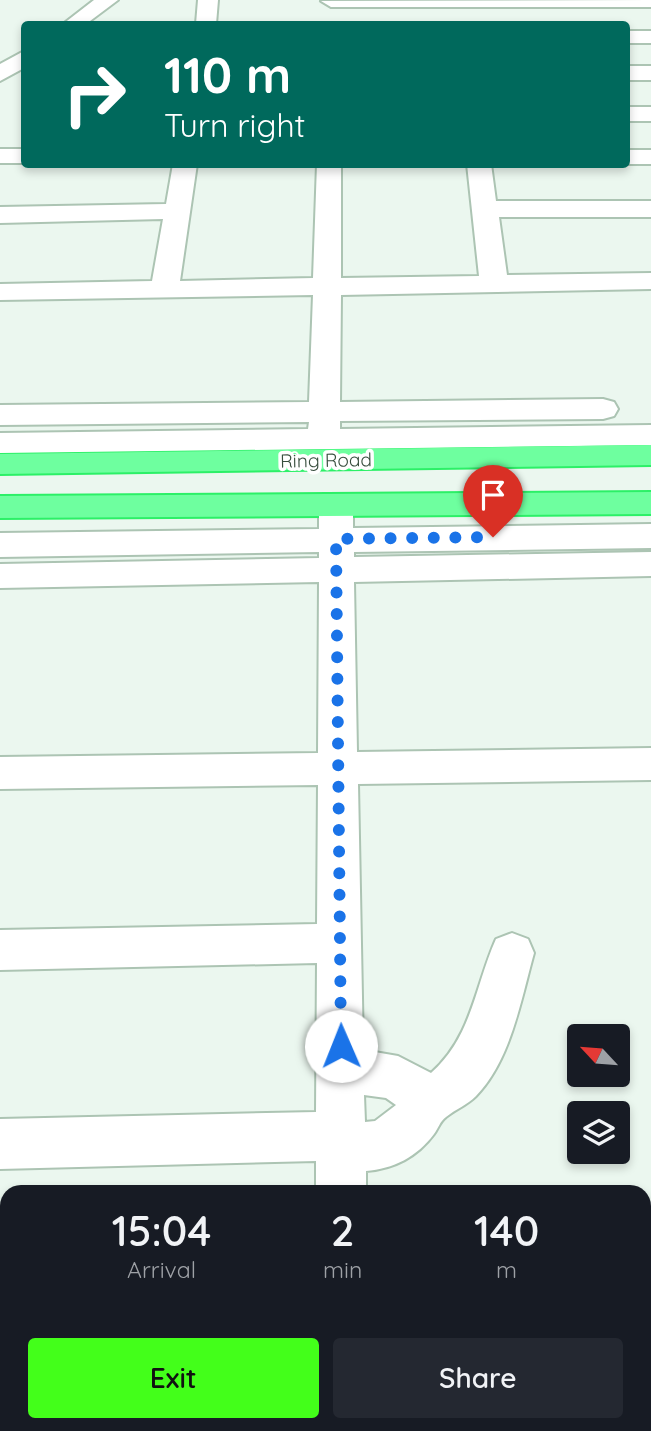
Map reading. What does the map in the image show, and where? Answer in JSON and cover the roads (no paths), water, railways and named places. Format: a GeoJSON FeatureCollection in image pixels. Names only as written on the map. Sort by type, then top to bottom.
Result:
{"type":"FeatureCollection","features":[{"type":"Feature","properties":{"kind":"highway","name":"Ring Road"},"geometry":{"type":"LineString","coordinates":[[0,464],[651,455]]}},
{"type":"Feature","properties":{"kind":"highway"},"geometry":{"type":"LineString","coordinates":[[0,507],[336,538],[651,503]]}},
{"type":"Feature","properties":{"kind":"street"},"geometry":{"type":"LineString","coordinates":[[77,21],[108,0]]}},
{"type":"Feature","properties":{"kind":"street"},"geometry":{"type":"LineString","coordinates":[[117,21],[120,0]]}},
{"type":"Feature","properties":{"kind":"street"},"geometry":{"type":"LineString","coordinates":[[206,21],[208,0]]}},
{"type":"Feature","properties":{"kind":"street"},"geometry":{"type":"LineString","coordinates":[[330,21],[331,1],[651,1]]}},
{"type":"Feature","properties":{"kind":"street"},"geometry":{"type":"LineString","coordinates":[[459,1],[462,21]]}},
{"type":"Feature","properties":{"kind":"street"},"geometry":{"type":"LineString","coordinates":[[630,37],[651,37]]}},
{"type":"Feature","properties":{"kind":"street"},"geometry":{"type":"LineString","coordinates":[[0,74],[21,60]]}},
{"type":"Feature","properties":{"kind":"street"},"geometry":{"type":"LineString","coordinates":[[630,73],[651,73]]}},
{"type":"Feature","properties":{"kind":"street"},"geometry":{"type":"LineString","coordinates":[[630,114],[651,114]]}},
{"type":"Feature","properties":{"kind":"street"},"geometry":{"type":"LineString","coordinates":[[0,156],[21,156]]}},
{"type":"Feature","properties":{"kind":"street"},"geometry":{"type":"LineString","coordinates":[[630,157],[651,157]]}},
{"type":"Feature","properties":{"kind":"street"},"geometry":{"type":"LineString","coordinates":[[165,288],[184,168]]}},
{"type":"Feature","properties":{"kind":"street"},"geometry":{"type":"LineString","coordinates":[[325,424],[329,168]]}},
{"type":"Feature","properties":{"kind":"street"},"geometry":{"type":"LineString","coordinates":[[480,168],[494,283]]}},
{"type":"Feature","properties":{"kind":"street"},"geometry":{"type":"LineString","coordinates":[[485,209],[651,209]]}},
{"type":"Feature","properties":{"kind":"street"},"geometry":{"type":"LineString","coordinates":[[0,215],[178,211]]}},
{"type":"Feature","properties":{"kind":"street"},"geometry":{"type":"LineString","coordinates":[[0,292],[651,281]]}},
{"type":"Feature","properties":{"kind":"street"},"geometry":{"type":"LineString","coordinates":[[0,443],[651,408]]}},
{"type":"Feature","properties":{"kind":"street"},"geometry":{"type":"LineString","coordinates":[[0,415],[651,435]]}},
{"type":"Feature","properties":{"kind":"street"},"geometry":{"type":"LineString","coordinates":[[0,545],[336,538],[651,536]]}},
{"type":"Feature","properties":{"kind":"street"},"geometry":{"type":"LineString","coordinates":[[336,538],[342,1159]]}},
{"type":"Feature","properties":{"kind":"street"},"geometry":{"type":"LineString","coordinates":[[0,576],[336,538],[651,564]]}},
{"type":"Feature","properties":{"kind":"street"},"geometry":{"type":"LineString","coordinates":[[0,773],[651,764]]}},
{"type":"Feature","properties":{"kind":"street"},"geometry":{"type":"LineString","coordinates":[[0,950],[340,943]]}},
{"type":"Feature","properties":{"kind":"street"},"geometry":{"type":"LineString","coordinates":[[0,1144],[342,1159],[385,1144],[416,1119],[427,1101],[445,1094],[462,1079],[479,1050],[512,953]]}},
{"type":"Feature","properties":{"kind":"street"},"geometry":{"type":"LineString","coordinates":[[342,1072],[381,1073],[409,1082],[427,1101]]}}]}
